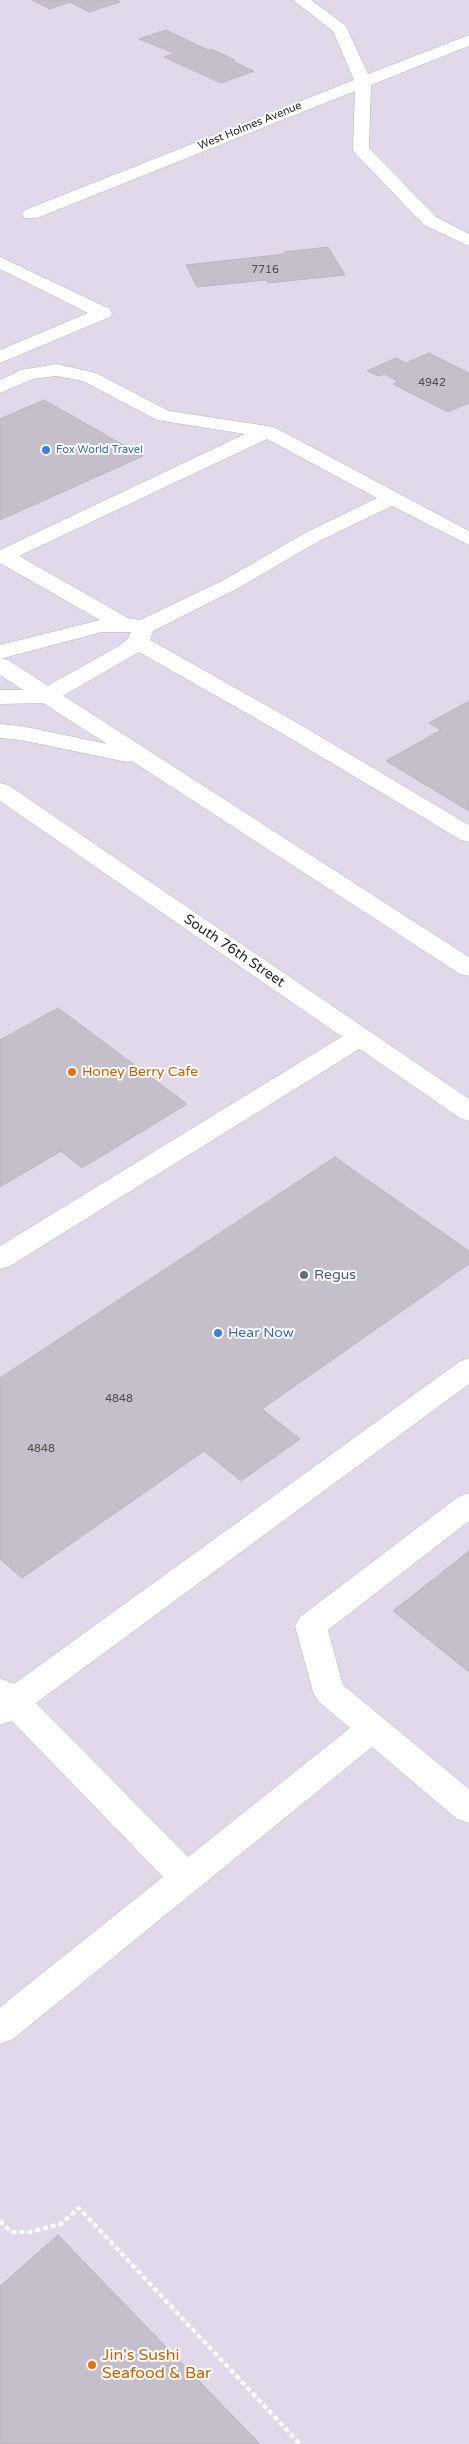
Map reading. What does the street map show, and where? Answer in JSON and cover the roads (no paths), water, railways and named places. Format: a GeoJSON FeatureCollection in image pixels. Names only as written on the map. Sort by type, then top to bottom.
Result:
{"type":"FeatureCollection","features":[{"type":"Feature","properties":{"kind":"street"},"geometry":{"type":"LineString","coordinates":[[301,0],[340,29],[363,81],[361,149],[430,221],[469,241]]}},
{"type":"Feature","properties":{"kind":"street","name":"West Holmes Avenue"},"geometry":{"type":"LineString","coordinates":[[31,214],[469,40]]}},
{"type":"Feature","properties":{"kind":"street"},"geometry":{"type":"LineString","coordinates":[[0,262],[103,313],[2,353]]}},
{"type":"Feature","properties":{"kind":"street"},"geometry":{"type":"LineString","coordinates":[[0,387],[28,374],[56,370],[90,377],[164,416],[267,431],[469,539]]}},
{"type":"Feature","properties":{"kind":"street"},"geometry":{"type":"LineString","coordinates":[[267,431],[3,556],[140,634],[286,726],[469,835]]}},
{"type":"Feature","properties":{"kind":"street"},"geometry":{"type":"LineString","coordinates":[[0,697],[46,696],[127,651],[140,634],[312,537],[392,498]]}},
{"type":"Feature","properties":{"kind":"street"},"geometry":{"type":"LineString","coordinates":[[0,652],[102,626],[122,624]]}},
{"type":"Feature","properties":{"kind":"street"},"geometry":{"type":"LineString","coordinates":[[0,666],[469,968]]}},
{"type":"Feature","properties":{"kind":"street"},"geometry":{"type":"LineString","coordinates":[[0,731],[21,733],[144,758]]}},
{"type":"Feature","properties":{"kind":"street","name":"South 76th Street"},"geometry":{"type":"LineString","coordinates":[[0,790],[469,1112]]}},
{"type":"Feature","properties":{"kind":"street"},"geometry":{"type":"LineString","coordinates":[[0,1259],[360,1037]]}},
{"type":"Feature","properties":{"kind":"street"},"geometry":{"type":"LineString","coordinates":[[186,1878],[5,1702],[469,1369]]}},
{"type":"Feature","properties":{"kind":"street"},"geometry":{"type":"LineString","coordinates":[[469,1505],[311,1626],[329,1692],[469,1809]]}},
{"type":"Feature","properties":{"kind":"street"},"geometry":{"type":"LineString","coordinates":[[0,2028],[186,1878],[360,1718]]}},
{"type":"Feature","properties":{"kind":"place","name":"Fox World Travel"},"geometry":{"type":"Point","coordinates":[46,450]}},
{"type":"Feature","properties":{"kind":"place","name":"Honey Berry Cafe"},"geometry":{"type":"Point","coordinates":[72,1072]}},
{"type":"Feature","properties":{"kind":"place","name":"Regus"},"geometry":{"type":"Point","coordinates":[304,1275]}},
{"type":"Feature","properties":{"kind":"place","name":"Hear Now"},"geometry":{"type":"Point","coordinates":[218,1333]}},
{"type":"Feature","properties":{"kind":"place","name":"Jin's Sushi Seafood & Bar"},"geometry":{"type":"Point","coordinates":[92,2365]}}]}
